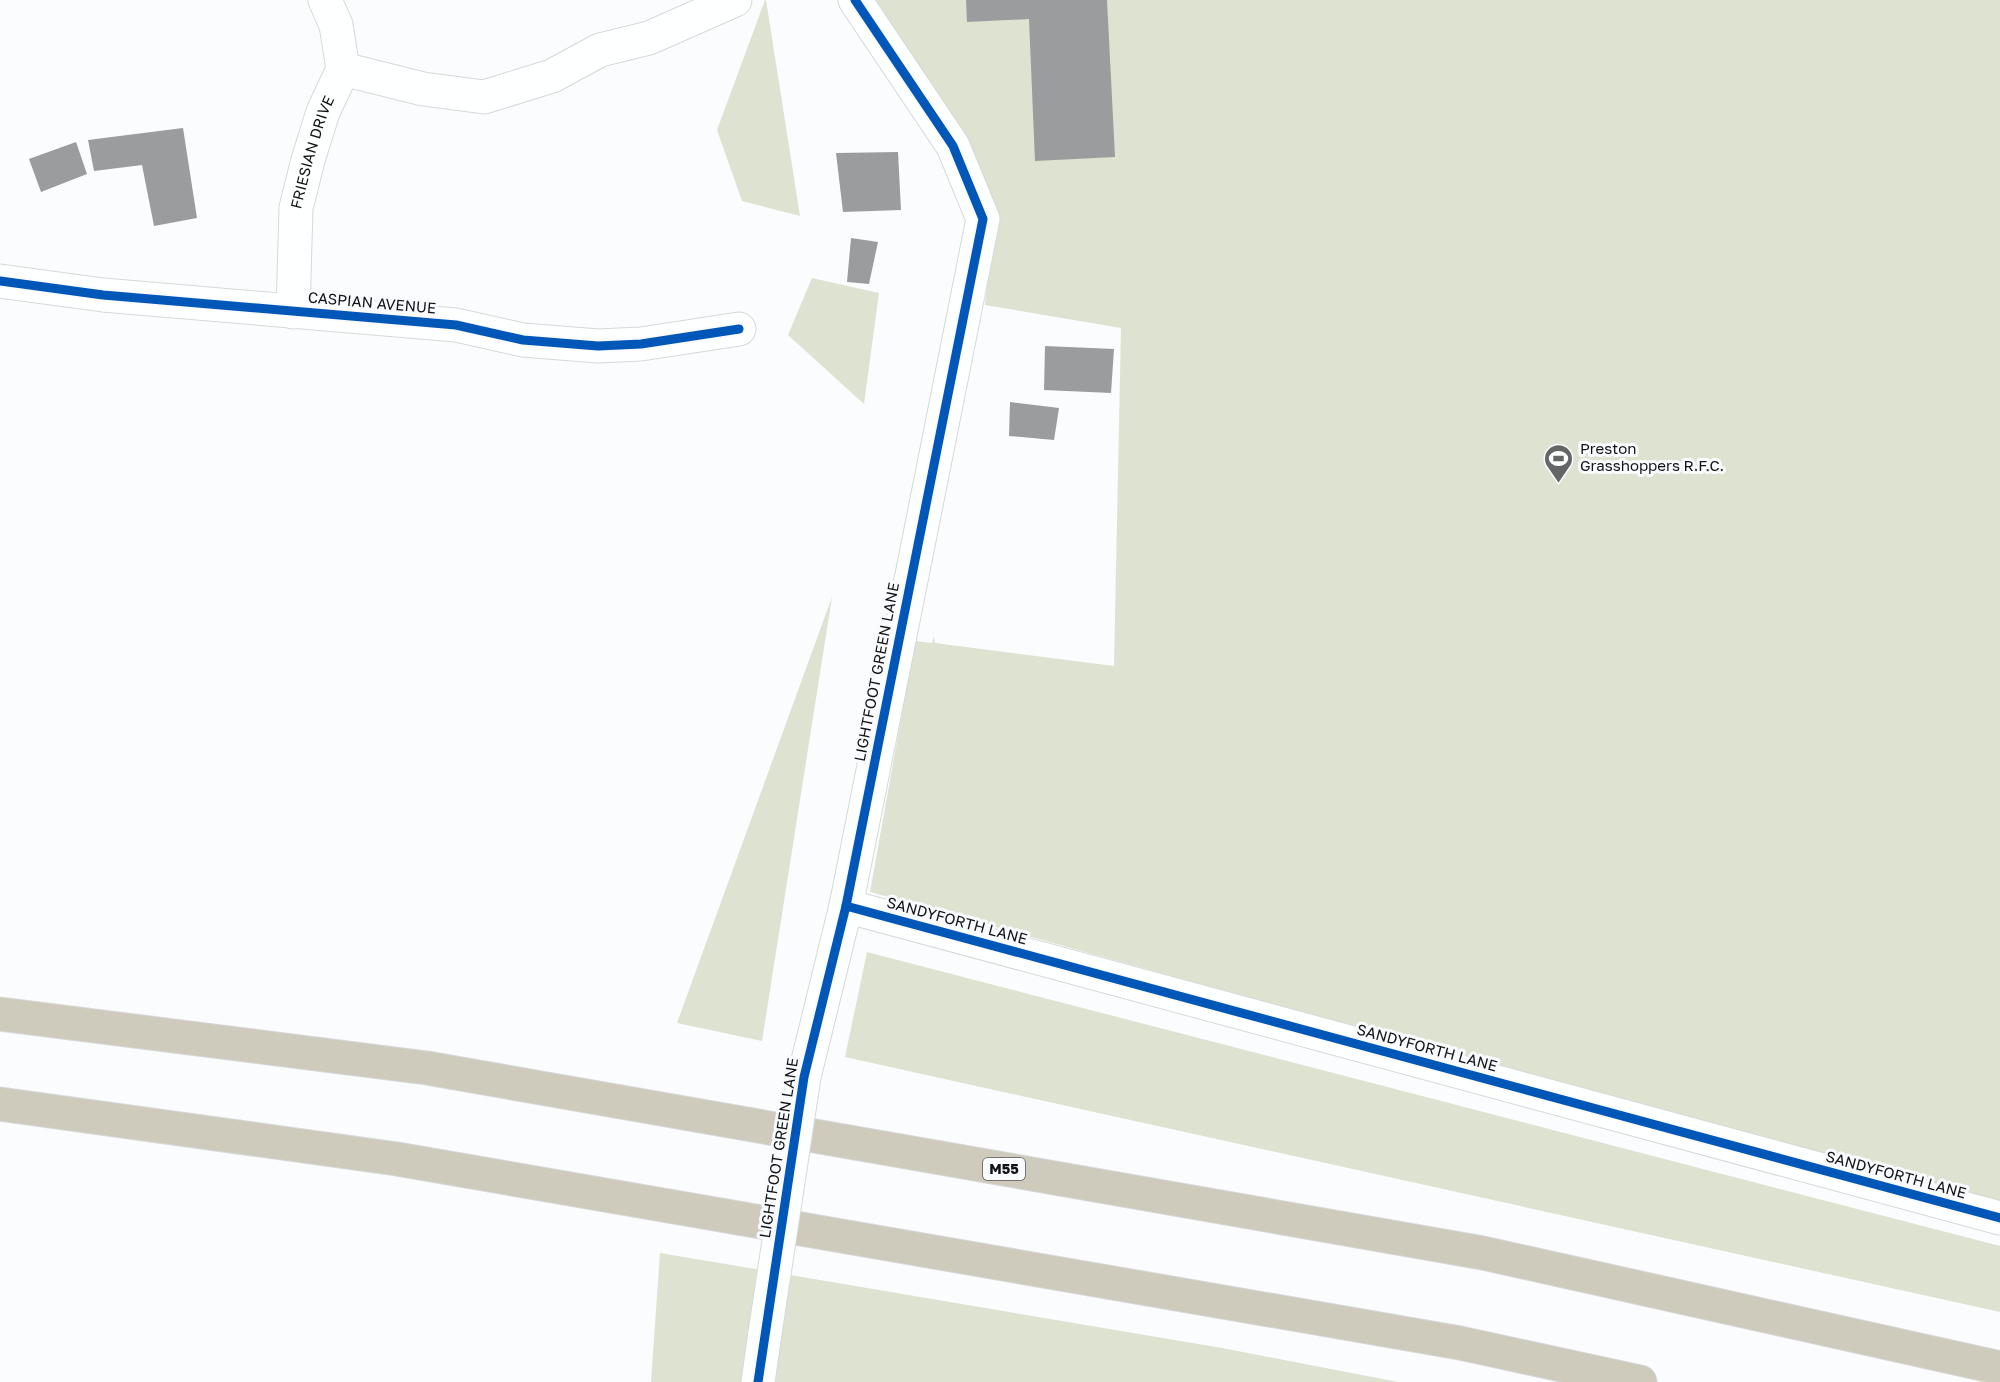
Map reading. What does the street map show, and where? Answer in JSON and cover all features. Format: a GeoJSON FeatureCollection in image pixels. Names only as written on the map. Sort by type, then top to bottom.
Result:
{"type":"FeatureCollection","features":[{"type":"Feature","properties":{"kind":"highway","name":"M55"},"geometry":{"type":"LineString","coordinates":[[0,1014],[427,1068],[1471,1251],[2000,1368]]}},
{"type":"Feature","properties":{"kind":"highway"},"geometry":{"type":"LineString","coordinates":[[0,1104],[397,1159],[1460,1343],[1640,1382]]}},
{"type":"Feature","properties":{"kind":"street"},"geometry":{"type":"LineString","coordinates":[[326,0],[336,25],[342,69],[423,89],[484,98],[552,76],[600,50],[649,38],[735,0]]}},
{"type":"Feature","properties":{"kind":"street","name":"LIGHTFOOT GREEN LANE"},"geometry":{"type":"LineString","coordinates":[[758,1382],[804,1077],[846,906],[983,219],[953,146],[855,0]]}},
{"type":"Feature","properties":{"kind":"street","name":"FRIESIAN DRIVE"},"geometry":{"type":"LineString","coordinates":[[293,312],[296,208],[323,112],[342,69]]}},
{"type":"Feature","properties":{"kind":"street","name":"CASPIAN AVENUE"},"geometry":{"type":"LineString","coordinates":[[0,281],[103,295],[456,325],[523,340],[597,346],[641,344],[739,329]]}},
{"type":"Feature","properties":{"kind":"street","name":"SANDYFORTH LANE"},"geometry":{"type":"LineString","coordinates":[[846,906],[2000,1218]]}},
{"type":"Feature","properties":{"kind":"green space"},"geometry":{"type":"Polygon","coordinates":[[[765,0],[800,216],[742,201],[717,130],[765,0]]]}},
{"type":"Feature","properties":{"kind":"green space","name":"Preston Grasshoppers R.F.C."},"geometry":{"type":"Polygon","coordinates":[[[872,0],[2000,0],[2000,1207],[870,892],[915,641],[932,643],[934,636],[935,643],[1114,666],[1121,328],[985,305],[994,219],[872,0]]]}},
{"type":"Feature","properties":{"kind":"green space"},"geometry":{"type":"Polygon","coordinates":[[[812,278],[879,293],[864,404],[788,335],[812,278]]]}},
{"type":"Feature","properties":{"kind":"green space"},"geometry":{"type":"Polygon","coordinates":[[[832,597],[762,1041],[677,1023],[832,597]]]}},
{"type":"Feature","properties":{"kind":"green space"},"geometry":{"type":"Polygon","coordinates":[[[867,952],[2000,1246],[2000,1312],[845,1057],[867,952]]]}},
{"type":"Feature","properties":{"kind":"green space"},"geometry":{"type":"Polygon","coordinates":[[[660,1253],[1222,1348],[1398,1382],[651,1382],[660,1253]]]}},
{"type":"Feature","properties":{"kind":"building"},"geometry":{"type":"Polygon","coordinates":[[[966,0],[1107,0],[1115,157],[1035,161],[1029,19],[967,22],[966,0]]]}},
{"type":"Feature","properties":{"kind":"building"},"geometry":{"type":"Polygon","coordinates":[[[183,128],[197,218],[154,226],[142,165],[94,171],[88,140],[183,128]]]}},
{"type":"Feature","properties":{"kind":"building"},"geometry":{"type":"Polygon","coordinates":[[[76,142],[87,174],[41,192],[29,159],[76,142]]]}},
{"type":"Feature","properties":{"kind":"building"},"geometry":{"type":"Polygon","coordinates":[[[898,152],[901,210],[843,212],[836,153],[898,152]]]}},
{"type":"Feature","properties":{"kind":"building"},"geometry":{"type":"Polygon","coordinates":[[[851,238],[878,242],[869,284],[847,282],[851,238]]]}},
{"type":"Feature","properties":{"kind":"building"},"geometry":{"type":"Polygon","coordinates":[[[1045,346],[1114,349],[1111,393],[1044,390],[1045,346]]]}},
{"type":"Feature","properties":{"kind":"building"},"geometry":{"type":"Polygon","coordinates":[[[1010,402],[1059,408],[1054,440],[1009,436],[1010,402]]]}},
{"type":"Feature","properties":{"kind":"cycle path"},"geometry":{"type":"LineString","coordinates":[[758,1382],[804,1077],[846,906],[983,219],[953,146],[855,0]]}},
{"type":"Feature","properties":{"kind":"cycle path"},"geometry":{"type":"LineString","coordinates":[[0,281],[103,295],[456,325],[523,340],[598,346],[641,344],[739,329]]}},
{"type":"Feature","properties":{"kind":"cycle path"},"geometry":{"type":"LineString","coordinates":[[846,906],[2000,1218]]}},
{"type":"Feature","properties":{"kind":"place","name":"Preston Grasshoppers R.F.C."},"geometry":{"type":"Point","coordinates":[1559,484]}}]}
